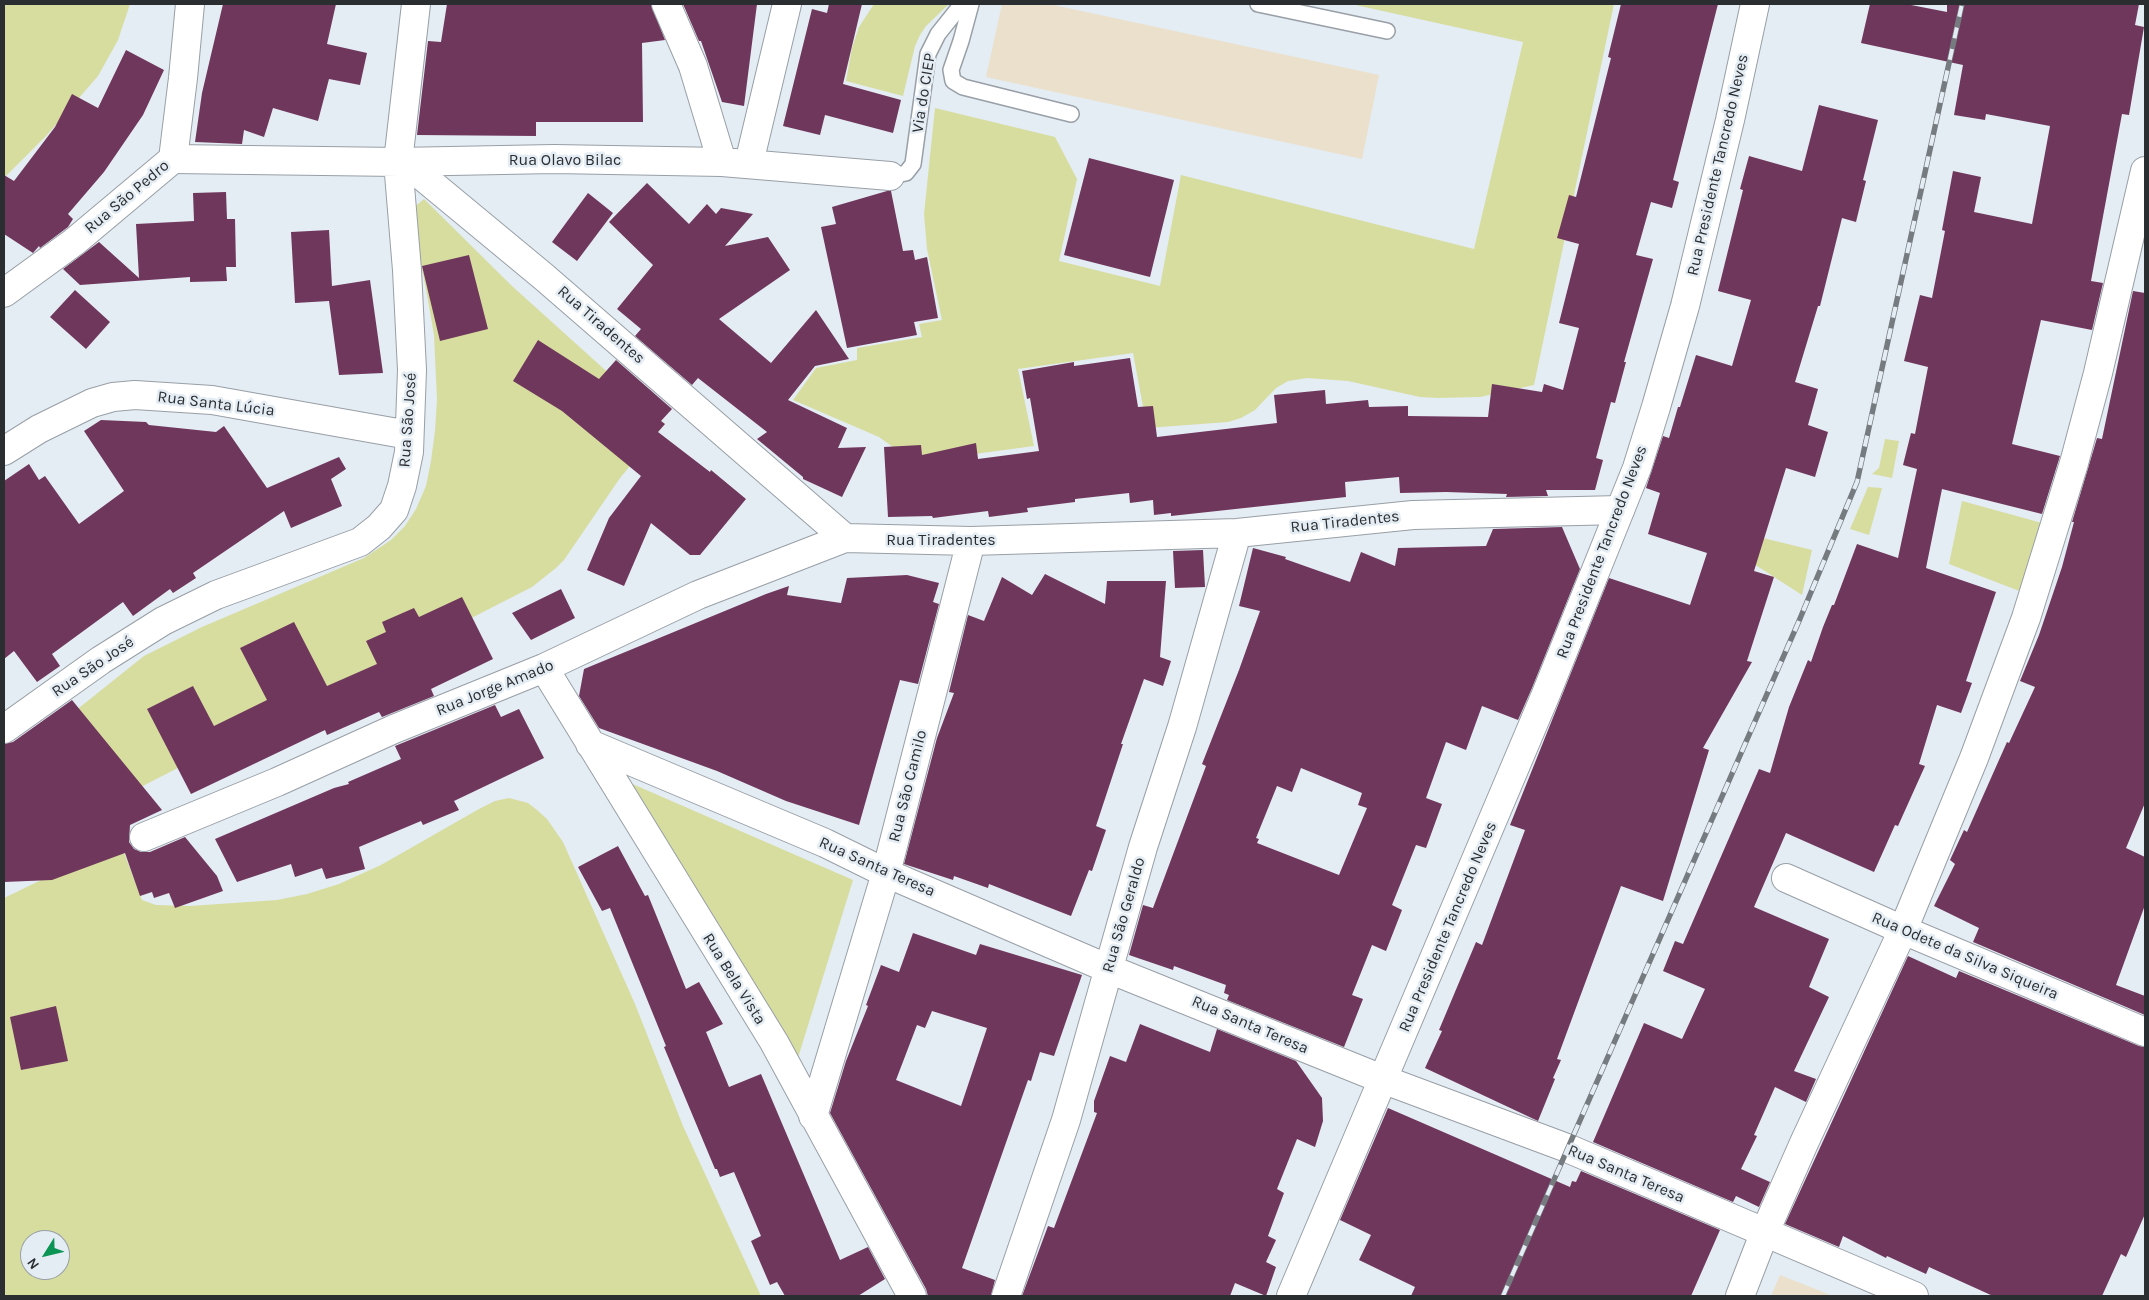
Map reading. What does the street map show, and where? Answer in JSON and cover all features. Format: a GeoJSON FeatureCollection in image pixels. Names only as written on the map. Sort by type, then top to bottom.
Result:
{"type":"FeatureCollection","features":[{"type":"Feature","properties":{"kind":"street","name":"Rua São Pedro"},"geometry":{"type":"LineString","coordinates":[[4,293],[74,242],[173,159],[190,4]]}},
{"type":"Feature","properties":{"kind":"street"},"geometry":{"type":"LineString","coordinates":[[173,159],[398,162],[416,4]]}},
{"type":"Feature","properties":{"kind":"street"},"geometry":{"type":"LineString","coordinates":[[666,4],[693,66],[722,162]]}},
{"type":"Feature","properties":{"kind":"street"},"geometry":{"type":"LineString","coordinates":[[749,163],[788,4]]}},
{"type":"Feature","properties":{"kind":"street","name":"Rua Presidente Tancredo Neves"},"geometry":{"type":"LineString","coordinates":[[1291,1296],[1539,712],[1637,468],[1685,306],[1730,120],[1755,4]]}},
{"type":"Feature","properties":{"kind":"street","name":"Rua Olavo Bilac"},"geometry":{"type":"LineString","coordinates":[[398,162],[554,159],[722,162],[890,176]]}},
{"type":"Feature","properties":{"kind":"street","name":"Rua São José"},"geometry":{"type":"LineString","coordinates":[[4,729],[101,660],[163,621],[216,595],[360,542],[379,528],[394,510],[410,452],[412,370],[407,270],[398,162]]}},
{"type":"Feature","properties":{"kind":"street","name":"Rua Tiradentes"},"geometry":{"type":"LineString","coordinates":[[398,162],[438,189],[544,276],[845,538],[970,541],[1237,533],[1413,515],[1620,510]]}},
{"type":"Feature","properties":{"kind":"street"},"geometry":{"type":"LineString","coordinates":[[1740,1296],[1764,1234],[1804,1143],[1903,930],[1974,758],[2026,618],[2077,454],[2145,171]]}},
{"type":"Feature","properties":{"kind":"street","name":"Rua Santa Lúcia"},"geometry":{"type":"LineString","coordinates":[[4,451],[39,429],[92,403],[113,397],[135,395],[212,400],[409,435]]}},
{"type":"Feature","properties":{"kind":"street","name":"Rua São Geraldo"},"geometry":{"type":"LineString","coordinates":[[1006,1296],[1066,1120],[1143,847],[1182,727],[1237,533]]}},
{"type":"Feature","properties":{"kind":"street","name":"Rua Jorge Amado"},"geometry":{"type":"LineString","coordinates":[[144,837],[277,782],[394,729],[544,668],[698,595],[845,538]]}},
{"type":"Feature","properties":{"kind":"street","name":"Rua São Camilo"},"geometry":{"type":"LineString","coordinates":[[813,1116],[886,872],[970,541]]}},
{"type":"Feature","properties":{"kind":"street","name":"Rua Bela Vista"},"geometry":{"type":"LineString","coordinates":[[544,668],[774,1042],[912,1296]]}},
{"type":"Feature","properties":{"kind":"street","name":"Rua Santa Teresa"},"geometry":{"type":"LineString","coordinates":[[590,744],[826,843],[886,872],[1109,969],[1382,1079],[1567,1148],[1764,1234],[1914,1296]]}},
{"type":"Feature","properties":{"kind":"street","name":"Rua Odete da Silva Siqueira"},"geometry":{"type":"LineString","coordinates":[[1786,878],[1903,930],[2145,1032]]}},
{"type":"Feature","properties":{"kind":"lane","name":"Via do CIEP"},"geometry":{"type":"LineString","coordinates":[[890,176],[906,173],[913,164],[928,54],[938,34],[962,4]]}},
{"type":"Feature","properties":{"kind":"lane"},"geometry":{"type":"LineString","coordinates":[[970,4],[961,41],[951,70],[953,81],[963,87],[1071,114]]}},
{"type":"Feature","properties":{"kind":"lane"},"geometry":{"type":"LineString","coordinates":[[1258,4],[1387,31]]}},
{"type":"Feature","properties":{"kind":"shaded area"},"geometry":{"type":"Polygon","coordinates":[[[1002,4],[1049,4],[1379,75],[1362,159],[986,77],[1002,4]]]}},
{"type":"Feature","properties":{"kind":"shaded area"},"geometry":{"type":"Polygon","coordinates":[[[1780,1275],[1833,1296],[1771,1296],[1780,1275]]]}},
{"type":"Feature","properties":{"kind":"green space"},"geometry":{"type":"Polygon","coordinates":[[[4,4],[130,4],[118,40],[98,76],[46,136],[4,178],[4,4]]]}},
{"type":"Feature","properties":{"kind":"green space"},"geometry":{"type":"Polygon","coordinates":[[[874,4],[949,4],[926,26],[920,35],[915,46],[903,96],[846,81],[852,48],[859,27],[874,4]]]}},
{"type":"Feature","properties":{"kind":"green space"},"geometry":{"type":"Polygon","coordinates":[[[1351,4],[1614,4],[1534,385],[1480,397],[1437,398],[1420,397],[1348,381],[1307,378],[1288,381],[1276,388],[1255,410],[1241,418],[1228,422],[1147,428],[1133,353],[1018,369],[1034,446],[930,460],[897,450],[879,437],[793,400],[816,368],[857,360],[857,348],[922,337],[919,324],[942,320],[927,249],[924,214],[935,108],[1055,137],[1077,179],[1059,261],[1160,286],[1181,175],[1474,249],[1523,42],[1351,4]]]}},
{"type":"Feature","properties":{"kind":"green space"},"geometry":{"type":"Polygon","coordinates":[[[424,199],[512,286],[665,424],[620,478],[564,560],[532,587],[82,817],[35,743],[144,656],[202,627],[364,558],[391,540],[405,526],[416,509],[426,486],[431,461],[437,399],[434,335],[419,252],[406,214],[424,199]]]}},
{"type":"Feature","properties":{"kind":"green space"},"geometry":{"type":"Polygon","coordinates":[[[1885,439],[1899,441],[1892,478],[1872,474],[1879,468],[1885,439]]]}},
{"type":"Feature","properties":{"kind":"green space"},"geometry":{"type":"Polygon","coordinates":[[[1868,487],[1882,488],[1869,535],[1850,529],[1868,487]]]}},
{"type":"Feature","properties":{"kind":"green space"},"geometry":{"type":"Polygon","coordinates":[[[1962,501],[2042,523],[2022,592],[1949,564],[1962,501]]]}},
{"type":"Feature","properties":{"kind":"green space"},"geometry":{"type":"Polygon","coordinates":[[[1763,538],[1812,550],[1802,595],[1754,564],[1763,538]]]}},
{"type":"Feature","properties":{"kind":"green space"},"geometry":{"type":"Polygon","coordinates":[[[621,779],[853,880],[797,1061],[621,779]]]}},
{"type":"Feature","properties":{"kind":"green space"},"geometry":{"type":"Polygon","coordinates":[[[509,798],[528,803],[547,819],[563,842],[635,1004],[683,1126],[761,1296],[4,1296],[4,898],[120,842],[142,900],[156,905],[190,906],[277,900],[307,894],[339,884],[381,865],[495,801],[509,798]]]}},
{"type":"Feature","properties":{"kind":"building"},"geometry":{"type":"Polygon","coordinates":[[[223,4],[336,4],[327,44],[367,53],[360,85],[329,79],[318,121],[273,108],[264,137],[244,130],[242,144],[195,142],[202,93],[223,4]]]}},
{"type":"Feature","properties":{"kind":"building"},"geometry":{"type":"Polygon","coordinates":[[[447,4],[651,4],[665,40],[642,43],[643,122],[536,122],[536,136],[417,135],[428,41],[441,42],[447,4]]]}},
{"type":"Feature","properties":{"kind":"building"},"geometry":{"type":"Polygon","coordinates":[[[683,4],[757,4],[744,106],[722,102],[701,41],[699,41],[683,4]]]}},
{"type":"Feature","properties":{"kind":"building"},"geometry":{"type":"Polygon","coordinates":[[[829,4],[862,4],[843,84],[901,100],[893,133],[825,115],[820,135],[783,126],[812,9],[827,13],[829,4]]]}},
{"type":"Feature","properties":{"kind":"building"},"geometry":{"type":"Polygon","coordinates":[[[1621,4],[1718,4],[1673,180],[1679,182],[1672,208],[1651,202],[1636,255],[1653,259],[1624,362],[1626,362],[1615,403],[1611,402],[1596,458],[1603,460],[1595,490],[1546,490],[1548,496],[1506,497],[1507,494],[1400,493],[1399,477],[1345,482],[1346,497],[1171,516],[1171,513],[1154,515],[1153,500],[1130,503],[1129,493],[1075,499],[1075,502],[1027,508],[1028,512],[989,517],[988,511],[933,518],[932,516],[888,517],[884,447],[921,445],[922,455],[976,443],[978,459],[1039,451],[1030,398],[1027,399],[1022,371],[1074,362],[1074,366],[1130,358],[1138,407],[1153,406],[1157,437],[1277,423],[1274,395],[1325,390],[1326,404],[1368,400],[1369,407],[1408,406],[1408,416],[1488,417],[1492,384],[1542,392],[1544,384],[1563,390],[1579,328],[1559,323],[1579,244],[1557,238],[1569,195],[1576,197],[1611,58],[1608,57],[1621,4]]]}},
{"type":"Feature","properties":{"kind":"building"},"geometry":{"type":"Polygon","coordinates":[[[1870,4],[1906,4],[1947,12],[1947,4],[2139,4],[2135,25],[2144,27],[2129,115],[2122,114],[2091,281],[2103,283],[2092,330],[2041,320],[2012,444],[2060,456],[2042,514],[1942,489],[1926,568],[1996,592],[1966,681],[1972,683],[1961,713],[1937,705],[1919,764],[1925,766],[1898,826],[1895,825],[1874,872],[1786,833],[1754,907],[1829,939],[1809,987],[1829,997],[1794,1071],[1816,1079],[1806,1102],[1775,1087],[1754,1135],[1757,1136],[1741,1169],[1770,1182],[1759,1207],[1736,1196],[1733,1202],[1593,1142],[1644,1023],[1682,1039],[1705,989],[1663,971],[1675,941],[1683,944],[1759,769],[1770,773],[1789,707],[1808,660],[1811,662],[1823,627],[1832,605],[1834,605],[1857,544],[1898,558],[1917,469],[1903,465],[1911,433],[1915,434],[1928,367],[1904,361],[1920,295],[1932,298],[1945,231],[1942,230],[1953,171],[1981,177],[1974,212],[2032,224],[2050,126],[1986,114],[1985,120],[1954,115],[1963,65],[1861,43],[1870,4]]]}},
{"type":"Feature","properties":{"kind":"building"},"geometry":{"type":"Polygon","coordinates":[[[126,50],[164,70],[143,115],[104,172],[68,214],[73,219],[68,227],[40,248],[39,246],[33,253],[4,234],[4,175],[14,181],[55,127],[72,94],[98,108],[126,50]]]}},
{"type":"Feature","properties":{"kind":"building"},"geometry":{"type":"Polygon","coordinates":[[[1819,105],[1878,120],[1863,180],[1866,181],[1856,222],[1842,218],[1820,306],[1818,306],[1795,382],[1818,389],[1808,425],[1828,432],[1815,477],[1786,468],[1754,571],[1774,577],[1747,661],[1752,662],[1703,748],[1709,750],[1663,901],[1621,886],[1557,1059],[1561,1060],[1538,1121],[1425,1068],[1442,1031],[1439,1030],[1476,942],[1482,945],[1525,830],[1510,825],[1609,578],[1690,605],[1707,553],[1648,534],[1660,493],[1646,488],[1663,436],[1669,438],[1696,355],[1732,366],[1751,300],[1718,291],[1743,190],[1740,189],[1749,156],[1802,171],[1819,105]]]}},
{"type":"Feature","properties":{"kind":"building"},"geometry":{"type":"Polygon","coordinates":[[[1089,158],[1174,180],[1150,277],[1064,255],[1089,158]]]}},
{"type":"Feature","properties":{"kind":"building"},"geometry":{"type":"Polygon","coordinates":[[[647,183],[689,224],[707,204],[716,214],[721,208],[753,214],[725,246],[768,237],[790,270],[719,319],[771,363],[816,310],[849,359],[815,366],[788,400],[847,428],[838,448],[866,447],[842,497],[803,479],[803,477],[757,439],[767,432],[698,378],[692,385],[635,336],[641,329],[617,309],[653,265],[609,222],[647,183]]]}},
{"type":"Feature","properties":{"kind":"building"},"geometry":{"type":"Polygon","coordinates":[[[891,191],[903,251],[913,250],[915,260],[927,257],[938,318],[914,322],[917,335],[847,348],[821,227],[836,224],[832,207],[891,191]]]}},
{"type":"Feature","properties":{"kind":"building"},"geometry":{"type":"Polygon","coordinates":[[[226,192],[227,219],[235,219],[236,267],[226,267],[227,281],[190,282],[190,277],[80,285],[63,269],[99,242],[139,278],[136,224],[194,221],[193,193],[226,192]]]}},
{"type":"Feature","properties":{"kind":"building"},"geometry":{"type":"Polygon","coordinates":[[[588,193],[613,213],[577,261],[552,242],[588,193]]]}},
{"type":"Feature","properties":{"kind":"building"},"geometry":{"type":"Polygon","coordinates":[[[329,230],[332,286],[370,280],[383,373],[339,375],[329,301],[295,303],[291,232],[329,230]]]}},
{"type":"Feature","properties":{"kind":"building"},"geometry":{"type":"Polygon","coordinates":[[[469,255],[488,329],[440,341],[422,266],[469,255]]]}},
{"type":"Feature","properties":{"kind":"building"},"geometry":{"type":"Polygon","coordinates":[[[75,290],[110,322],[86,349],[50,317],[75,290]]]}},
{"type":"Feature","properties":{"kind":"building"},"geometry":{"type":"Polygon","coordinates":[[[2133,291],[2145,293],[2145,803],[2126,848],[2145,857],[2145,905],[2116,985],[2145,996],[2145,1015],[1973,942],[1979,928],[1934,906],[1955,864],[1950,860],[1964,830],[1967,832],[2007,742],[2009,743],[2035,687],[2020,681],[2039,635],[2062,567],[2074,522],[2072,522],[2097,438],[2102,439],[2133,291]]]}},
{"type":"Feature","properties":{"kind":"building"},"geometry":{"type":"Polygon","coordinates":[[[538,340],[599,379],[616,360],[672,409],[661,421],[665,424],[658,432],[710,472],[711,470],[746,499],[700,555],[690,555],[651,523],[624,586],[587,570],[609,518],[641,476],[562,411],[513,381],[538,340]]]}},
{"type":"Feature","properties":{"kind":"building"},"geometry":{"type":"Polygon","coordinates":[[[101,420],[146,422],[149,425],[216,432],[224,426],[267,488],[339,457],[346,469],[331,479],[342,506],[291,528],[284,511],[193,573],[196,578],[173,593],[170,589],[133,616],[123,602],[52,654],[60,666],[37,682],[14,651],[4,659],[4,481],[29,464],[39,480],[45,476],[79,524],[124,491],[84,431],[101,420]]]}},
{"type":"Feature","properties":{"kind":"building"},"geometry":{"type":"Polygon","coordinates":[[[1562,527],[1580,569],[1518,720],[1482,706],[1466,750],[1446,742],[1426,798],[1442,804],[1426,848],[1416,845],[1392,905],[1402,910],[1386,951],[1372,945],[1352,995],[1363,999],[1344,1047],[1227,1000],[1229,995],[1224,993],[1226,985],[1174,966],[1173,970],[1129,955],[1143,905],[1153,908],[1206,766],[1202,764],[1260,611],[1239,606],[1253,548],[1286,557],[1285,559],[1350,582],[1361,552],[1395,566],[1398,548],[1486,546],[1493,529],[1562,527]],[[1301,768],[1292,792],[1277,786],[1256,838],[1259,839],[1257,843],[1339,875],[1367,808],[1358,805],[1362,793],[1301,768]]]}},
{"type":"Feature","properties":{"kind":"building"},"geometry":{"type":"Polygon","coordinates":[[[1203,550],[1205,587],[1175,588],[1173,551],[1203,550]]]}},
{"type":"Feature","properties":{"kind":"building"},"geometry":{"type":"Polygon","coordinates":[[[1045,574],[1105,604],[1107,581],[1166,581],[1160,657],[1171,661],[1163,686],[1144,679],[1121,744],[1123,744],[1096,826],[1106,830],[1092,871],[1089,870],[1071,916],[989,884],[988,888],[954,876],[953,880],[904,864],[937,738],[954,693],[949,692],[968,615],[984,621],[1002,577],[1032,595],[1045,574]]]}},
{"type":"Feature","properties":{"kind":"building"},"geometry":{"type":"Polygon","coordinates":[[[907,575],[939,583],[933,602],[939,604],[918,684],[900,680],[859,825],[786,801],[717,771],[599,728],[579,696],[584,669],[766,594],[789,586],[787,595],[841,603],[847,578],[907,575]]]}},
{"type":"Feature","properties":{"kind":"building"},"geometry":{"type":"Polygon","coordinates":[[[561,589],[575,618],[531,640],[512,613],[561,589]]]}},
{"type":"Feature","properties":{"kind":"building"},"geometry":{"type":"Polygon","coordinates":[[[462,597],[493,659],[431,689],[434,696],[382,717],[379,712],[327,735],[325,730],[191,794],[147,709],[193,686],[214,726],[267,700],[240,648],[294,622],[327,686],[377,664],[366,641],[386,632],[382,622],[414,608],[419,617],[462,597]]]}},
{"type":"Feature","properties":{"kind":"building"},"geometry":{"type":"Polygon","coordinates":[[[72,700],[162,810],[130,825],[129,842],[134,849],[141,852],[150,852],[185,837],[217,876],[223,891],[175,908],[169,893],[154,898],[152,892],[140,896],[125,853],[52,880],[4,882],[4,744],[13,742],[72,700]]]}},
{"type":"Feature","properties":{"kind":"building"},"geometry":{"type":"Polygon","coordinates":[[[495,705],[501,717],[519,709],[544,758],[454,801],[459,810],[423,825],[421,821],[359,847],[365,869],[326,879],[322,868],[295,877],[291,864],[237,882],[215,839],[334,788],[349,784],[348,782],[401,759],[395,746],[495,705]]]}},
{"type":"Feature","properties":{"kind":"building"},"geometry":{"type":"Polygon","coordinates":[[[618,846],[645,896],[648,895],[686,989],[699,982],[723,1024],[706,1032],[729,1087],[761,1074],[840,1260],[868,1247],[885,1279],[858,1296],[785,1296],[777,1282],[770,1285],[751,1241],[761,1236],[734,1172],[720,1177],[717,1169],[715,1169],[664,1047],[666,1046],[610,908],[602,911],[578,867],[618,846]]]}},
{"type":"Feature","properties":{"kind":"building"},"geometry":{"type":"Polygon","coordinates":[[[913,933],[976,955],[980,944],[1082,975],[1054,1056],[1040,1052],[1031,1081],[1028,1080],[962,1268],[995,1280],[991,1296],[928,1296],[926,1289],[830,1113],[846,1061],[868,1006],[866,1005],[881,965],[899,972],[913,933]],[[932,1011],[925,1028],[917,1025],[896,1080],[961,1106],[987,1028],[932,1011]]]}},
{"type":"Feature","properties":{"kind":"building"},"geometry":{"type":"Polygon","coordinates":[[[1908,956],[1956,978],[1959,971],[2145,1047],[2145,1214],[2126,1257],[2121,1254],[2102,1296],[1993,1296],[1929,1267],[1926,1274],[1887,1256],[1886,1258],[1843,1236],[1839,1247],[1785,1224],[1908,956]]]}},
{"type":"Feature","properties":{"kind":"building"},"geometry":{"type":"Polygon","coordinates":[[[56,1006],[68,1061],[21,1070],[10,1017],[56,1006]]]}},
{"type":"Feature","properties":{"kind":"building"},"geometry":{"type":"Polygon","coordinates":[[[1140,1024],[1210,1052],[1217,1029],[1296,1061],[1322,1098],[1323,1121],[1315,1147],[1297,1139],[1277,1189],[1284,1193],[1268,1236],[1276,1240],[1266,1262],[1276,1267],[1266,1296],[1235,1283],[1230,1296],[1022,1296],[1048,1226],[1054,1228],[1097,1113],[1094,1112],[1094,1101],[1110,1056],[1126,1062],[1140,1024]]]}},
{"type":"Feature","properties":{"kind":"building"},"geometry":{"type":"Polygon","coordinates":[[[1388,1108],[1570,1187],[1572,1181],[1576,1182],[1581,1171],[1720,1230],[1691,1296],[1411,1296],[1415,1287],[1359,1260],[1371,1235],[1340,1220],[1388,1108]]]}},
{"type":"Feature","properties":{"kind":"railway"},"geometry":{"type":"LineString","coordinates":[[1503,1296],[1799,621],[1857,482],[1962,4]]}}]}
